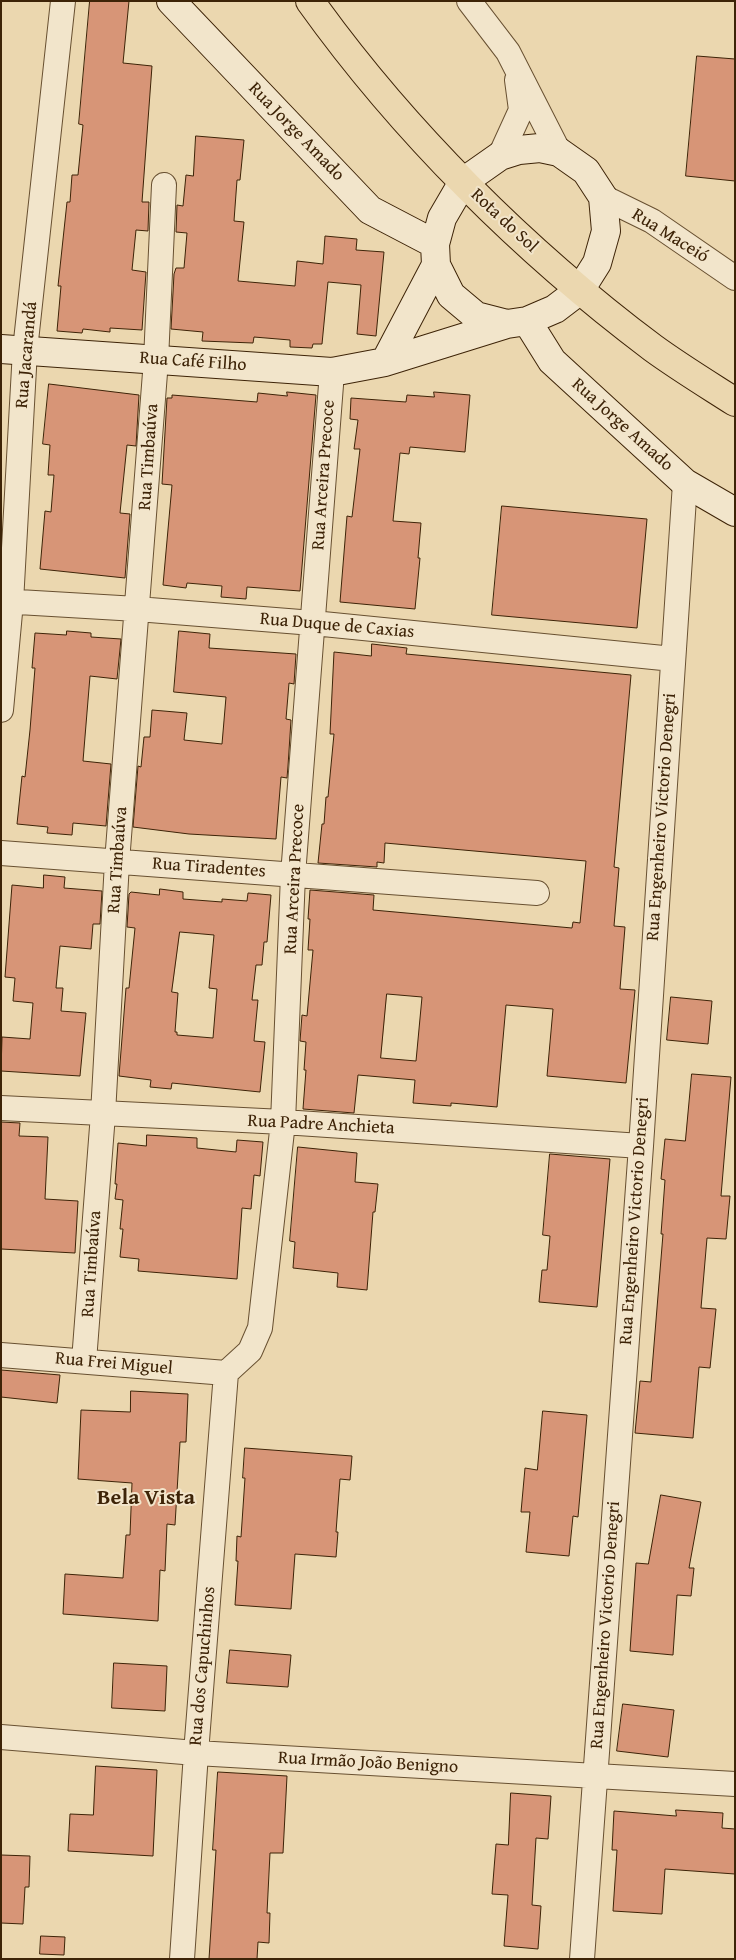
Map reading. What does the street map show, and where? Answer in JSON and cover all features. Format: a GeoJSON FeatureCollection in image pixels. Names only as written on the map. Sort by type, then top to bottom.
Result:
{"type":"FeatureCollection","features":[{"type":"Feature","properties":{"kind":"highway","name":"Rota do Sol"},"geometry":{"type":"LineString","coordinates":[[310,1],[382,94],[464,182],[517,235],[580,290],[653,348],[735,402]]}},
{"type":"Feature","properties":{"kind":"street","name":"Rua Jacarandá"},"geometry":{"type":"LineString","coordinates":[[1,710],[13,350],[63,1]]}},
{"type":"Feature","properties":{"kind":"street","name":"Rua Jorge Amado"},"geometry":{"type":"LineString","coordinates":[[171,1],[370,210],[436,254]]}},
{"type":"Feature","properties":{"kind":"street"},"geometry":{"type":"LineString","coordinates":[[469,1],[508,52],[559,152]]}},
{"type":"Feature","properties":{"kind":"street"},"geometry":{"type":"LineString","coordinates":[[500,156],[521,110],[519,86],[508,52]]}},
{"type":"Feature","properties":{"kind":"street"},"geometry":{"type":"LineString","coordinates":[[385,362],[436,254],[442,218],[464,182],[500,156],[519,150],[540,148],[559,152],[586,170],[603,198],[606,231],[597,263],[580,290]]}},
{"type":"Feature","properties":{"kind":"street","name":"Rua Timbaúva"},"geometry":{"type":"LineString","coordinates":[[84,1362],[118,862],[156,360],[164,185]]}},
{"type":"Feature","properties":{"kind":"street","name":"Rua Maceió"},"geometry":{"type":"LineString","coordinates":[[603,198],[652,221],[735,278]]}},
{"type":"Feature","properties":{"kind":"street"},"geometry":{"type":"LineString","coordinates":[[436,254],[450,295],[469,311],[476,316],[517,322]]}},
{"type":"Feature","properties":{"kind":"street","name":"Rua Café Filho"},"geometry":{"type":"LineString","coordinates":[[13,350],[332,372],[385,362],[517,322],[555,309],[580,290]]}},
{"type":"Feature","properties":{"kind":"street","name":"Rua Jorge Amado"},"geometry":{"type":"LineString","coordinates":[[517,322],[552,361],[685,483],[735,512]]}},
{"type":"Feature","properties":{"kind":"street","name":"Rua Arceira Precoce"},"geometry":{"type":"LineString","coordinates":[[226,1374],[250,1351],[260,1328],[283,1122],[293,875],[332,372]]}},
{"type":"Feature","properties":{"kind":"street","name":"Rua Engenheiro Victorio Denegri"},"geometry":{"type":"LineString","coordinates":[[582,1959],[685,483]]}},
{"type":"Feature","properties":{"kind":"street","name":"Rua Duque de Caxias"},"geometry":{"type":"LineString","coordinates":[[6,601],[313,623],[673,659]]}},
{"type":"Feature","properties":{"kind":"street","name":"Rua Tiradentes"},"geometry":{"type":"LineString","coordinates":[[1,853],[537,893]]}},
{"type":"Feature","properties":{"kind":"street","name":"Rua Padre Anchieta"},"geometry":{"type":"LineString","coordinates":[[1,1108],[283,1122],[640,1146]]}},
{"type":"Feature","properties":{"kind":"street","name":"Rua Frei Miguel"},"geometry":{"type":"LineString","coordinates":[[1,1355],[226,1374]]}},
{"type":"Feature","properties":{"kind":"street","name":"Rua dos Capuchinhos"},"geometry":{"type":"LineString","coordinates":[[182,1959],[226,1374]]}},
{"type":"Feature","properties":{"kind":"street","name":"Rua Irmão João Benigno"},"geometry":{"type":"LineString","coordinates":[[1,1737],[196,1753],[735,1784]]}},
{"type":"Feature","properties":{"kind":"building"},"geometry":{"type":"Polygon","coordinates":[[[90,1],[129,1],[123,63],[152,66],[142,202],[149,202],[148,231],[136,230],[132,270],[146,272],[142,330],[110,328],[110,332],[83,329],[82,333],[57,331],[61,286],[58,286],[67,202],[70,202],[72,175],[78,175],[83,125],[79,124],[90,1]]]}},
{"type":"Feature","properties":{"kind":"building"},"geometry":{"type":"Polygon","coordinates":[[[697,56],[735,59],[735,181],[686,176],[697,56]]]}},
{"type":"Feature","properties":{"kind":"building"},"geometry":{"type":"Polygon","coordinates":[[[196,136],[244,140],[240,180],[237,180],[234,221],[244,222],[238,281],[295,286],[297,261],[323,264],[325,236],[357,239],[356,250],[384,252],[376,336],[357,334],[361,285],[328,282],[322,344],[313,344],[312,348],[290,347],[290,340],[254,337],[253,343],[202,341],[203,332],[171,329],[174,274],[176,268],[184,268],[187,233],[176,232],[177,205],[183,206],[186,175],[193,176],[196,136]]]}},
{"type":"Feature","properties":{"kind":"building"},"geometry":{"type":"Polygon","coordinates":[[[49,384],[139,395],[136,446],[127,445],[120,513],[130,514],[125,578],[40,569],[45,511],[51,512],[54,475],[48,475],[50,445],[43,444],[49,384]]]}},
{"type":"Feature","properties":{"kind":"building"},"geometry":{"type":"Polygon","coordinates":[[[287,392],[316,395],[300,591],[247,587],[246,599],[221,597],[222,586],[187,583],[186,588],[163,585],[172,485],[162,484],[167,398],[172,398],[172,395],[257,402],[258,393],[287,396],[287,392]]]}},
{"type":"Feature","properties":{"kind":"building"},"geometry":{"type":"Polygon","coordinates":[[[434,392],[470,395],[465,452],[410,447],[409,454],[400,453],[393,521],[421,523],[415,609],[340,602],[347,516],[352,517],[360,449],[354,449],[358,420],[350,419],[351,398],[406,402],[407,395],[434,397],[434,392]]]}},
{"type":"Feature","properties":{"kind":"building"},"geometry":{"type":"Polygon","coordinates":[[[502,506],[647,519],[637,628],[492,615],[502,506]]]}},
{"type":"Feature","properties":{"kind":"building"},"geometry":{"type":"Polygon","coordinates":[[[67,631],[91,633],[91,637],[121,639],[117,679],[90,676],[83,761],[111,764],[106,826],[73,823],[72,835],[47,833],[48,827],[17,824],[22,776],[25,777],[30,730],[35,668],[32,668],[35,633],[66,635],[67,631]]]}},
{"type":"Feature","properties":{"kind":"building"},"geometry":{"type":"Polygon","coordinates":[[[179,631],[210,634],[209,648],[296,654],[294,684],[289,683],[286,719],[291,720],[287,778],[281,777],[276,839],[189,834],[133,827],[138,766],[141,767],[144,737],[150,737],[152,710],[187,713],[184,740],[222,744],[226,697],[174,692],[179,631]]]}},
{"type":"Feature","properties":{"kind":"building"},"geometry":{"type":"Polygon","coordinates":[[[372,644],[407,648],[406,654],[631,675],[614,867],[619,868],[614,926],[625,927],[620,989],[635,990],[626,1083],[547,1076],[553,1009],[506,1005],[497,1107],[451,1103],[451,1106],[413,1103],[415,1080],[358,1075],[354,1113],[303,1109],[306,1042],[300,1041],[302,1015],[307,1016],[313,950],[308,950],[310,890],[374,895],[373,910],[572,928],[573,922],[580,923],[586,861],[385,843],[384,863],[377,862],[377,867],[318,863],[326,797],[328,797],[334,734],[330,734],[334,652],[371,656],[372,644]],[[387,994],[381,1058],[416,1061],[422,997],[387,994]]]}},
{"type":"Feature","properties":{"kind":"building"},"geometry":{"type":"Polygon","coordinates":[[[44,875],[65,877],[64,888],[102,891],[100,924],[93,924],[91,949],[60,946],[56,988],[63,988],[61,1011],[86,1013],[80,1076],[1,1071],[2,1037],[30,1039],[33,1003],[13,1001],[15,978],[5,977],[12,885],[43,888],[44,875]]]}},
{"type":"Feature","properties":{"kind":"building"},"geometry":{"type":"Polygon","coordinates":[[[160,889],[183,892],[183,899],[222,902],[222,899],[247,901],[248,893],[271,895],[267,942],[264,942],[262,965],[256,965],[252,1000],[258,1000],[254,1041],[265,1042],[260,1092],[172,1083],[171,1089],[150,1087],[151,1080],[119,1076],[126,988],[129,988],[135,928],[127,927],[129,894],[131,892],[159,895],[160,889]],[[180,932],[172,992],[178,993],[175,1032],[177,1032],[177,1035],[213,1038],[217,989],[209,988],[214,935],[180,932]]]}},
{"type":"Feature","properties":{"kind":"building"},"geometry":{"type":"Polygon","coordinates":[[[671,997],[712,1001],[708,1044],[667,1040],[671,997]]]}},
{"type":"Feature","properties":{"kind":"building"},"geometry":{"type":"Polygon","coordinates":[[[692,1074],[731,1077],[721,1196],[730,1196],[726,1239],[707,1238],[701,1308],[716,1309],[710,1368],[699,1367],[693,1438],[635,1433],[640,1381],[651,1382],[663,1234],[661,1234],[665,1180],[661,1179],[665,1139],[685,1141],[692,1074]]]}},
{"type":"Feature","properties":{"kind":"building"},"geometry":{"type":"Polygon","coordinates":[[[1,1122],[20,1123],[19,1136],[48,1137],[45,1199],[78,1201],[75,1253],[1,1249],[1,1122]]]}},
{"type":"Feature","properties":{"kind":"building"},"geometry":{"type":"Polygon","coordinates":[[[147,1135],[197,1138],[197,1148],[236,1152],[237,1140],[263,1142],[260,1176],[254,1175],[251,1209],[242,1208],[237,1279],[138,1271],[139,1259],[120,1257],[123,1229],[120,1229],[123,1200],[115,1199],[118,1143],[146,1146],[147,1135]]]}},
{"type":"Feature","properties":{"kind":"building"},"geometry":{"type":"Polygon","coordinates":[[[298,1147],[357,1153],[355,1182],[378,1184],[375,1212],[373,1212],[367,1290],[337,1287],[338,1273],[293,1268],[295,1242],[290,1241],[298,1147]]]}},
{"type":"Feature","properties":{"kind":"building"},"geometry":{"type":"Polygon","coordinates":[[[550,1154],[610,1159],[597,1307],[539,1302],[542,1270],[547,1270],[550,1236],[543,1235],[550,1154]]]}},
{"type":"Feature","properties":{"kind":"building"},"geometry":{"type":"Polygon","coordinates":[[[1,1370],[60,1375],[57,1403],[1,1397],[1,1370]]]}},
{"type":"Feature","properties":{"kind":"building"},"geometry":{"type":"Polygon","coordinates":[[[131,1391],[188,1394],[186,1442],[180,1442],[175,1525],[167,1524],[165,1571],[160,1570],[158,1621],[63,1614],[65,1574],[123,1578],[126,1535],[130,1535],[132,1483],[78,1479],[81,1410],[130,1412],[131,1391]]]}},
{"type":"Feature","properties":{"kind":"building"},"geometry":{"type":"Polygon","coordinates":[[[543,1411],[587,1415],[578,1517],[573,1516],[569,1556],[526,1552],[530,1512],[521,1512],[525,1468],[537,1470],[543,1411]]]}},
{"type":"Feature","properties":{"kind":"building"},"geometry":{"type":"Polygon","coordinates":[[[245,1448],[352,1456],[350,1480],[340,1479],[336,1557],[295,1554],[291,1609],[235,1605],[238,1561],[236,1561],[237,1536],[241,1537],[245,1448]]]}},
{"type":"Feature","properties":{"kind":"building"},"geometry":{"type":"Polygon","coordinates":[[[661,1495],[701,1502],[689,1568],[694,1568],[691,1596],[677,1595],[673,1655],[630,1651],[636,1563],[648,1564],[661,1495]]]}},
{"type":"Feature","properties":{"kind":"building"},"geometry":{"type":"Polygon","coordinates":[[[230,1650],[291,1655],[288,1687],[227,1683],[230,1650]]]}},
{"type":"Feature","properties":{"kind":"building"},"geometry":{"type":"Polygon","coordinates":[[[114,1663],[167,1666],[165,1711],[112,1708],[114,1663]]]}},
{"type":"Feature","properties":{"kind":"building"},"geometry":{"type":"Polygon","coordinates":[[[623,1704],[674,1710],[668,1757],[617,1751],[623,1704]]]}},
{"type":"Feature","properties":{"kind":"building"},"geometry":{"type":"Polygon","coordinates":[[[96,1766],[157,1770],[153,1856],[68,1851],[70,1814],[93,1815],[96,1766]]]}},
{"type":"Feature","properties":{"kind":"building"},"geometry":{"type":"Polygon","coordinates":[[[218,1772],[287,1776],[283,1853],[270,1853],[267,1913],[270,1913],[269,1943],[258,1942],[257,1959],[209,1959],[216,1850],[213,1850],[218,1772]]]}},
{"type":"Feature","properties":{"kind":"building"},"geometry":{"type":"Polygon","coordinates":[[[511,1793],[551,1796],[548,1839],[536,1838],[532,1905],[541,1906],[538,1949],[504,1946],[508,1895],[492,1894],[496,1844],[508,1845],[511,1793]]]}},
{"type":"Feature","properties":{"kind":"building"},"geometry":{"type":"Polygon","coordinates":[[[676,1810],[723,1813],[722,1828],[735,1829],[735,1874],[665,1869],[662,1914],[613,1911],[617,1850],[612,1850],[614,1811],[676,1816],[676,1810]]]}},
{"type":"Feature","properties":{"kind":"building"},"geometry":{"type":"Polygon","coordinates":[[[1,1855],[30,1856],[29,1887],[25,1887],[23,1924],[1,1923],[1,1855]]]}},
{"type":"Feature","properties":{"kind":"building"},"geometry":{"type":"Polygon","coordinates":[[[41,1936],[65,1937],[64,1955],[40,1954],[41,1936]]]}},
{"type":"Feature","properties":{"kind":"district","name":"Bela Vista"},"geometry":{"type":"Point","coordinates":[146,1498]}}]}
